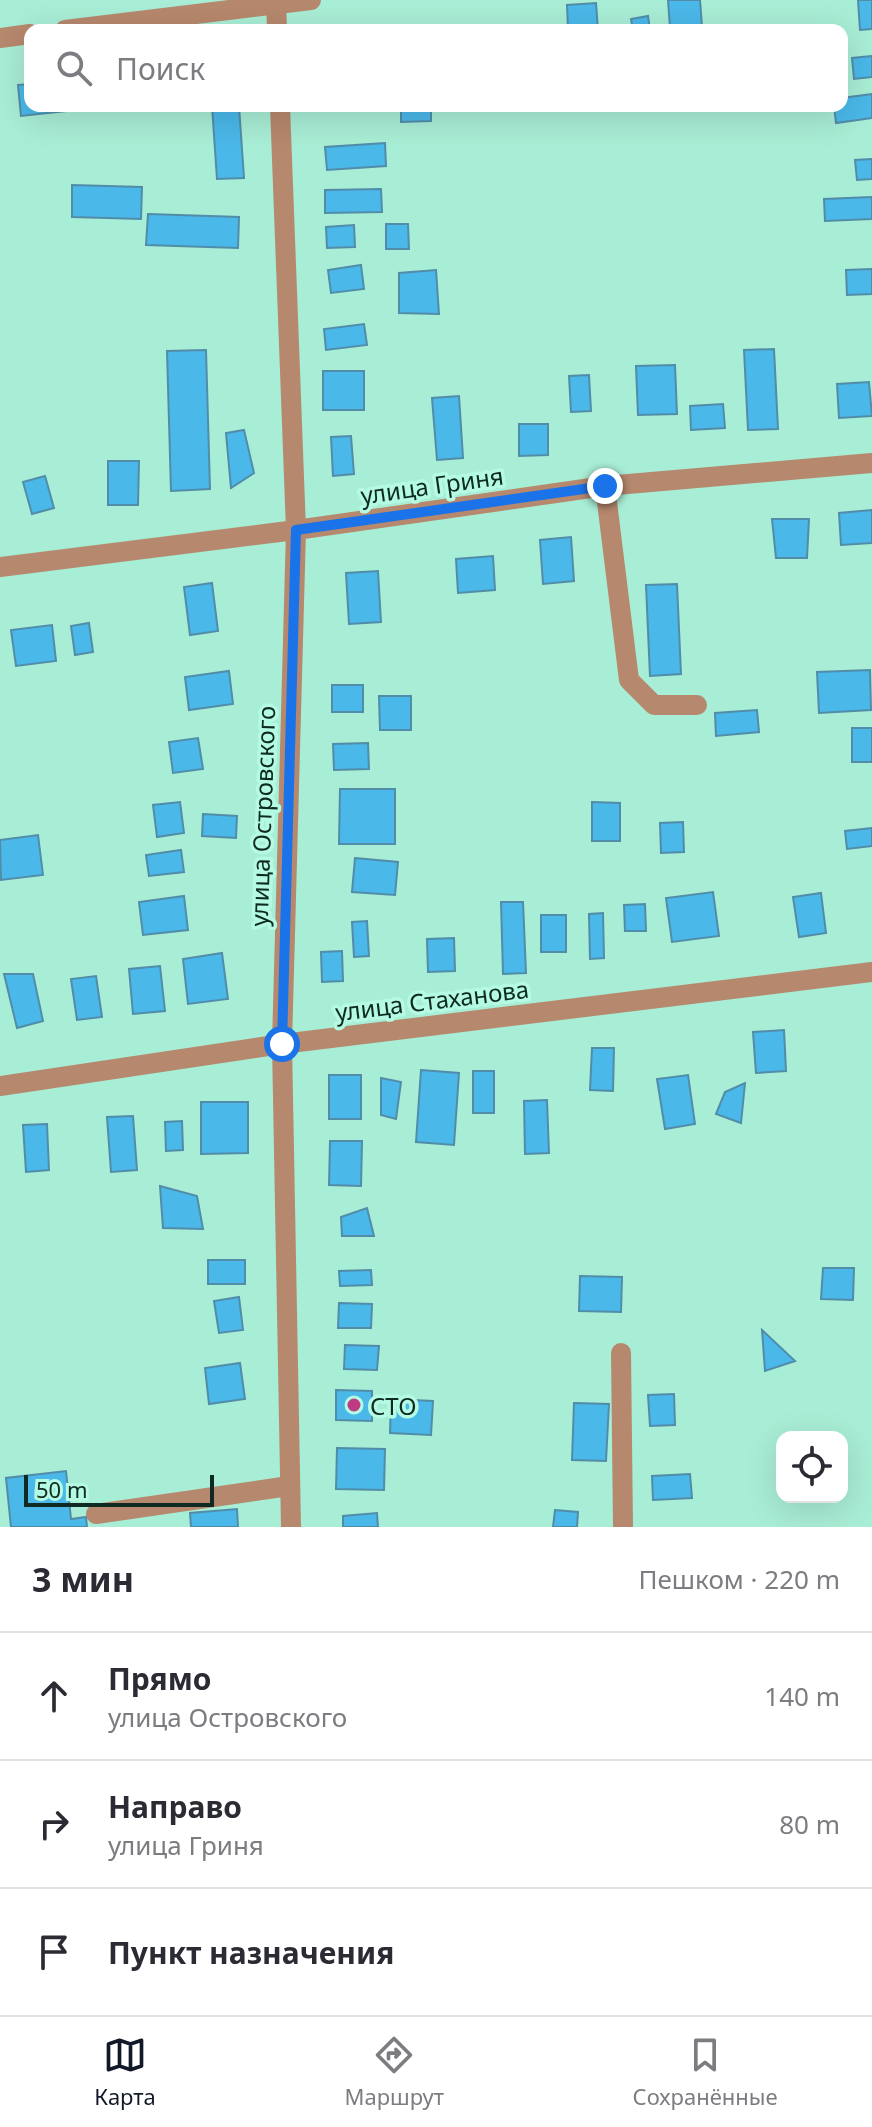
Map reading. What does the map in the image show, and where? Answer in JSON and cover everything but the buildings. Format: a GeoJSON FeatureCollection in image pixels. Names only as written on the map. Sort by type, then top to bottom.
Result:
{"type":"FeatureCollection","features":[{"type":"Feature","properties":{"kind":"street"},"geometry":{"type":"LineString","coordinates":[[110,24],[311,0]]}},
{"type":"Feature","properties":{"kind":"street"},"geometry":{"type":"LineString","coordinates":[[276,2],[277,24]]}},
{"type":"Feature","properties":{"kind":"street"},"geometry":{"type":"LineString","coordinates":[[0,38],[24,35]]}},
{"type":"Feature","properties":{"kind":"street","name":"улица Островского"},"geometry":{"type":"LineString","coordinates":[[280,112],[296,530],[282,1044],[291,1527]]}},
{"type":"Feature","properties":{"kind":"street","name":"улица Гриня"},"geometry":{"type":"LineString","coordinates":[[0,567],[296,530],[605,486],[872,463]]}},
{"type":"Feature","properties":{"kind":"street"},"geometry":{"type":"LineString","coordinates":[[605,486],[629,680],[654,705],[697,705]]}},
{"type":"Feature","properties":{"kind":"street","name":"улица Стаханова"},"geometry":{"type":"LineString","coordinates":[[0,1086],[282,1044],[872,972]]}},
{"type":"Feature","properties":{"kind":"street"},"geometry":{"type":"LineString","coordinates":[[621,1353],[623,1527]]}},
{"type":"Feature","properties":{"kind":"street"},"geometry":{"type":"LineString","coordinates":[[96,1514],[289,1486]]}},
{"type":"Feature","properties":{"kind":"place","name":"СТО"},"geometry":{"type":"Point","coordinates":[354,1405]}},
{"type":"Feature","properties":{"kind":"route"},"geometry":{"type":"LineString","coordinates":[[282,1044],[296,530],[605,486]]}}]}
